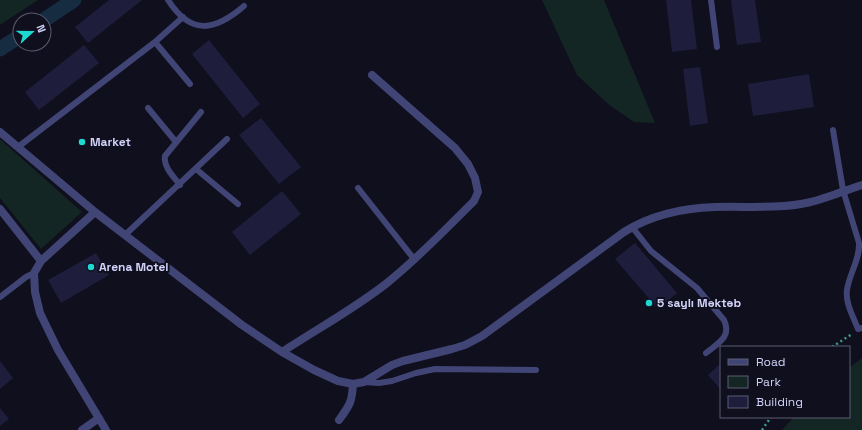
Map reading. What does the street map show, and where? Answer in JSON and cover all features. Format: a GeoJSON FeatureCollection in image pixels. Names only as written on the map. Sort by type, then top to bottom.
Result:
{"type":"FeatureCollection","features":[{"type":"Feature","properties":{"kind":"street"},"geometry":{"type":"LineString","coordinates":[[282,352],[360,303],[388,282],[474,201],[478,192],[475,178],[468,164],[455,148],[372,75]]}},
{"type":"Feature","properties":{"kind":"street"},"geometry":{"type":"LineString","coordinates":[[0,132],[95,212],[242,326],[282,352],[314,370],[338,381],[353,384],[364,382],[392,365],[465,345],[482,336],[632,227],[664,214],[684,210],[715,207],[778,207],[801,204],[862,184]]}},
{"type":"Feature","properties":{"kind":"street"},"geometry":{"type":"LineString","coordinates":[[0,208],[41,261]]}},
{"type":"Feature","properties":{"kind":"street"},"geometry":{"type":"LineString","coordinates":[[95,212],[41,261],[34,274],[35,292],[40,313],[58,350],[106,430]]}},
{"type":"Feature","properties":{"kind":"street"},"geometry":{"type":"LineString","coordinates":[[340,420],[350,405],[353,384]]}},
{"type":"Feature","properties":{"kind":"street"},"geometry":{"type":"LineString","coordinates":[[82,430],[99,418]]}},
{"type":"Feature","properties":{"kind":"lane"},"geometry":{"type":"LineString","coordinates":[[168,0],[188,23],[206,26],[223,21],[244,6]]}},
{"type":"Feature","properties":{"kind":"lane"},"geometry":{"type":"LineString","coordinates":[[711,0],[717,47]]}},
{"type":"Feature","properties":{"kind":"lane"},"geometry":{"type":"LineString","coordinates":[[18,147],[155,42],[183,17]]}},
{"type":"Feature","properties":{"kind":"lane"},"geometry":{"type":"LineString","coordinates":[[155,42],[190,84]]}},
{"type":"Feature","properties":{"kind":"lane"},"geometry":{"type":"LineString","coordinates":[[148,108],[176,142]]}},
{"type":"Feature","properties":{"kind":"lane"},"geometry":{"type":"LineString","coordinates":[[180,185],[166,167],[164,161],[165,156],[201,112]]}},
{"type":"Feature","properties":{"kind":"lane"},"geometry":{"type":"LineString","coordinates":[[833,130],[843,190],[859,243],[860,251],[847,291],[848,302],[860,328]]}},
{"type":"Feature","properties":{"kind":"lane"},"geometry":{"type":"LineString","coordinates":[[125,235],[180,185],[227,139]]}},
{"type":"Feature","properties":{"kind":"lane"},"geometry":{"type":"LineString","coordinates":[[196,169],[238,204]]}},
{"type":"Feature","properties":{"kind":"lane"},"geometry":{"type":"LineString","coordinates":[[358,188],[414,259]]}},
{"type":"Feature","properties":{"kind":"lane"},"geometry":{"type":"LineString","coordinates":[[632,227],[651,251],[697,288],[724,320],[727,326],[727,333],[723,339],[706,353]]}},
{"type":"Feature","properties":{"kind":"lane"},"geometry":{"type":"LineString","coordinates":[[0,297],[26,277],[34,274]]}},
{"type":"Feature","properties":{"kind":"lane"},"geometry":{"type":"LineString","coordinates":[[364,382],[379,383],[392,381],[416,373],[435,369],[536,370]]}},
{"type":"Feature","properties":{"kind":"path"},"geometry":{"type":"LineString","coordinates":[[833,346],[860,328]]}},
{"type":"Feature","properties":{"kind":"path"},"geometry":{"type":"LineString","coordinates":[[762,430],[770,418]]}},
{"type":"Feature","properties":{"kind":"green space"},"geometry":{"type":"Polygon","coordinates":[[[0,0],[38,0],[20,12],[12,12],[12,17],[0,25],[0,0]]]}},
{"type":"Feature","properties":{"kind":"green space"},"geometry":{"type":"Polygon","coordinates":[[[542,0],[604,0],[655,123],[634,122],[608,104],[577,75],[542,0]]]}},
{"type":"Feature","properties":{"kind":"green space"},"geometry":{"type":"Polygon","coordinates":[[[0,139],[82,212],[41,249],[0,198],[0,139]]]}},
{"type":"Feature","properties":{"kind":"green space"},"geometry":{"type":"Polygon","coordinates":[[[862,358],[862,430],[782,430],[793,418],[850,418],[850,367],[862,358]]]}},
{"type":"Feature","properties":{"kind":"building"},"geometry":{"type":"Polygon","coordinates":[[[109,0],[142,0],[88,43],[75,27],[109,0]]]}},
{"type":"Feature","properties":{"kind":"building"},"geometry":{"type":"Polygon","coordinates":[[[666,0],[691,0],[697,49],[672,52],[666,0]]]}},
{"type":"Feature","properties":{"kind":"building"},"geometry":{"type":"Polygon","coordinates":[[[731,0],[755,0],[761,42],[737,45],[731,0]]]}},
{"type":"Feature","properties":{"kind":"building"},"geometry":{"type":"Polygon","coordinates":[[[209,40],[260,104],[243,118],[192,54],[209,40]]]}},
{"type":"Feature","properties":{"kind":"building"},"geometry":{"type":"Polygon","coordinates":[[[84,45],[99,63],[39,110],[25,92],[84,45]]]}},
{"type":"Feature","properties":{"kind":"building"},"geometry":{"type":"Polygon","coordinates":[[[700,67],[708,123],[690,126],[683,69],[700,67]]]}},
{"type":"Feature","properties":{"kind":"building"},"geometry":{"type":"Polygon","coordinates":[[[809,74],[814,107],[753,116],[748,84],[809,74]]]}},
{"type":"Feature","properties":{"kind":"building"},"geometry":{"type":"Polygon","coordinates":[[[261,118],[301,167],[279,184],[239,135],[261,118]]]}},
{"type":"Feature","properties":{"kind":"building"},"geometry":{"type":"Polygon","coordinates":[[[282,191],[301,214],[250,255],[232,232],[282,191]]]}},
{"type":"Feature","properties":{"kind":"building"},"geometry":{"type":"Polygon","coordinates":[[[635,243],[677,293],[658,309],[615,259],[635,243]]]}},
{"type":"Feature","properties":{"kind":"building"},"geometry":{"type":"Polygon","coordinates":[[[96,253],[109,275],[61,303],[48,280],[96,253]]]}},
{"type":"Feature","properties":{"kind":"building"},"geometry":{"type":"Polygon","coordinates":[[[0,361],[13,378],[0,389],[0,361]]]}},
{"type":"Feature","properties":{"kind":"building"},"geometry":{"type":"Polygon","coordinates":[[[720,364],[720,389],[708,375],[720,364]]]}},
{"type":"Feature","properties":{"kind":"building"},"geometry":{"type":"Polygon","coordinates":[[[0,408],[9,419],[0,426],[0,408]]]}},
{"type":"Feature","properties":{"kind":"waterway"},"geometry":{"type":"LineString","coordinates":[[52,15],[74,0]]}},
{"type":"Feature","properties":{"kind":"waterway"},"geometry":{"type":"LineString","coordinates":[[0,49],[12,41]]}},
{"type":"Feature","properties":{"kind":"place","name":"Market"},"geometry":{"type":"Point","coordinates":[82,142]}},
{"type":"Feature","properties":{"kind":"place","name":"Arena Motel"},"geometry":{"type":"Point","coordinates":[91,267]}},
{"type":"Feature","properties":{"kind":"place","name":"5 saylı Məktəb"},"geometry":{"type":"Point","coordinates":[649,303]}}]}
